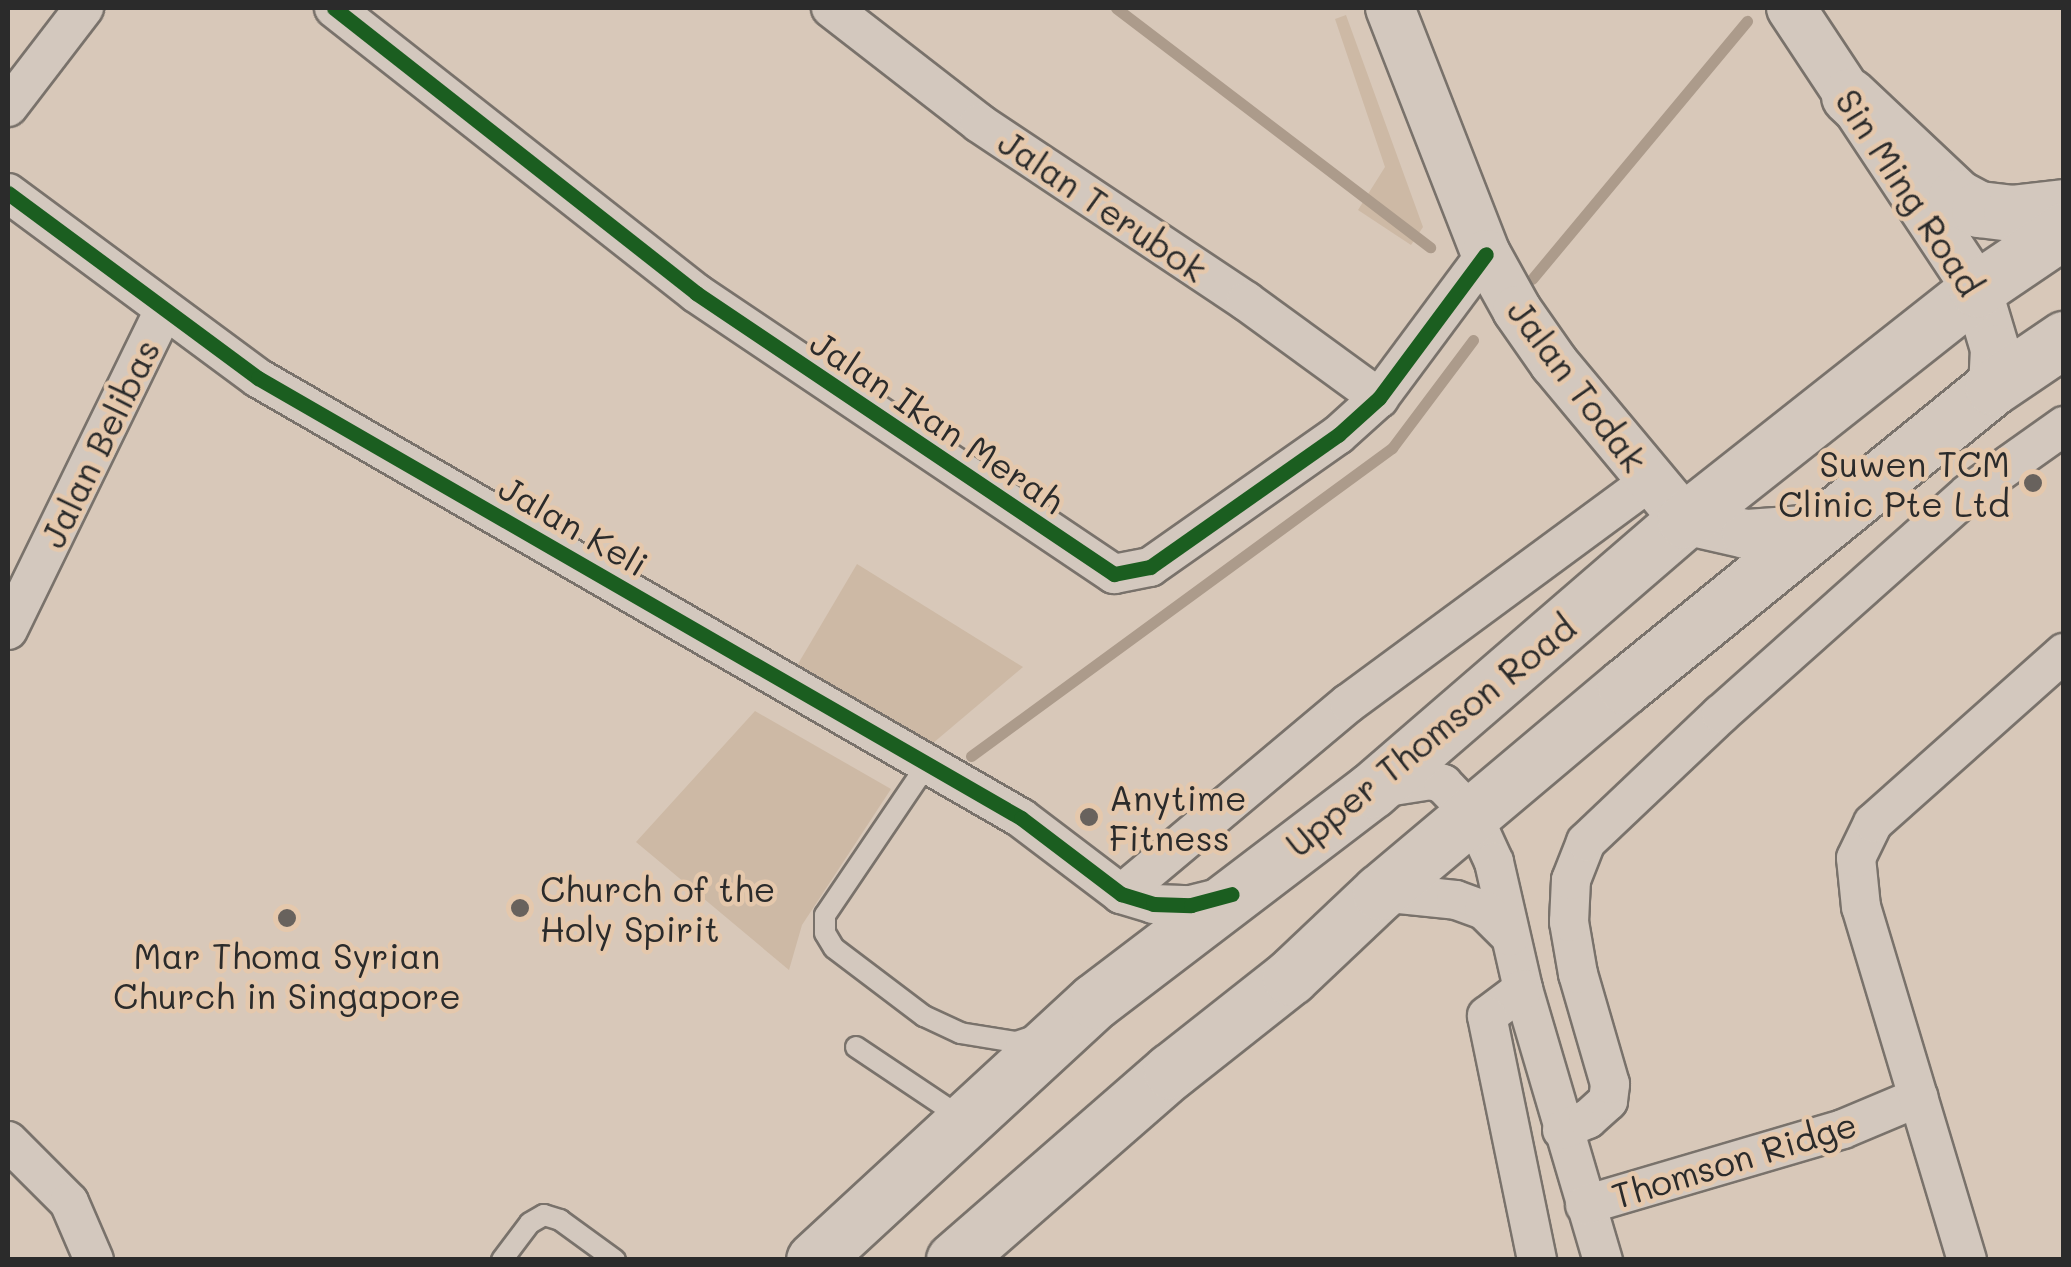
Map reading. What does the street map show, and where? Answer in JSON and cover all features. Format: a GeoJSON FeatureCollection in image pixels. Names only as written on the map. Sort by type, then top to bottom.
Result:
{"type":"FeatureCollection","features":[{"type":"Feature","properties":{"kind":"main road"},"geometry":{"type":"LineString","coordinates":[[1850,96],[1968,203],[2011,213],[2064,207]]}},
{"type":"Feature","properties":{"kind":"main road","name":"Upper Thomson Road"},"geometry":{"type":"LineString","coordinates":[[814,1260],[962,1118],[1066,1026],[1133,970],[1372,790],[1668,500],[2064,230]]}},
{"type":"Feature","properties":{"kind":"main road"},"geometry":{"type":"LineString","coordinates":[[954,1260],[1172,1071],[1290,977],[1380,892],[1816,528],[1992,388],[2064,338]]}},
{"type":"Feature","properties":{"kind":"street"},"geometry":{"type":"LineString","coordinates":[[8,107],[84,8]]}},
{"type":"Feature","properties":{"kind":"street","name":"Jalan Ikan Merah"},"geometry":{"type":"LineString","coordinates":[[334,8],[696,293],[1106,572],[1121,574],[1150,567],[1338,435],[1379,398],[1486,254]]}},
{"type":"Feature","properties":{"kind":"street","name":"Jalan Terubok"},"geometry":{"type":"LineString","coordinates":[[832,8],[979,123],[1246,300],[1379,398]]}},
{"type":"Feature","properties":{"kind":"street","name":"Jalan Todak"},"geometry":{"type":"LineString","coordinates":[[1390,8],[1486,254],[1517,310],[1554,364],[1668,500]]}},
{"type":"Feature","properties":{"kind":"street","name":"Sin Ming Road"},"geometry":{"type":"LineString","coordinates":[[1791,8],[1977,289],[1996,350],[1992,388]]}},
{"type":"Feature","properties":{"kind":"street","name":"Jalan Keli"},"geometry":{"type":"LineString","coordinates":[[8,193],[258,378],[1020,818],[1121,894]]}},
{"type":"Feature","properties":{"kind":"street","name":"Jalan Belibas"},"geometry":{"type":"LineString","coordinates":[[8,630],[164,310]]}},
{"type":"Feature","properties":{"kind":"street"},"geometry":{"type":"LineString","coordinates":[[1562,1130],[1588,1119],[1608,1101],[1610,1084],[1578,974],[1568,922],[1571,880],[1586,842],[1720,714],[1968,494],[2064,426]]}},
{"type":"Feature","properties":{"kind":"street"},"geometry":{"type":"LineString","coordinates":[[1121,894],[1348,703],[1668,500],[1746,534],[1816,528]]}},
{"type":"Feature","properties":{"kind":"street"},"geometry":{"type":"LineString","coordinates":[[1968,1260],[1861,907],[1856,858],[1872,822],[2064,654]]}},
{"type":"Feature","properties":{"kind":"street","name":"Thomson Ridge"},"geometry":{"type":"LineString","coordinates":[[1372,790],[1431,780],[1443,784],[1472,814],[1494,862],[1523,989],[1586,1205],[1843,1129],[1918,1097]]}},
{"type":"Feature","properties":{"kind":"street"},"geometry":{"type":"LineString","coordinates":[[1380,892],[1456,900],[1484,910],[1510,936]]}},
{"type":"Feature","properties":{"kind":"street"},"geometry":{"type":"LineString","coordinates":[[1121,894],[1153,904],[1191,905],[1232,894]]}},
{"type":"Feature","properties":{"kind":"street"},"geometry":{"type":"LineString","coordinates":[[1121,894],[1135,920],[1133,970]]}},
{"type":"Feature","properties":{"kind":"street"},"geometry":{"type":"LineString","coordinates":[[1523,989],[1487,1016],[1536,1260]]}},
{"type":"Feature","properties":{"kind":"street"},"geometry":{"type":"LineString","coordinates":[[8,1141],[68,1202],[94,1260]]}},
{"type":"Feature","properties":{"kind":"street"},"geometry":{"type":"LineString","coordinates":[[1586,1205],[1603,1260]]}},
{"type":"Feature","properties":{"kind":"lane"},"geometry":{"type":"LineString","coordinates":[[928,763],[825,915],[824,933],[834,948],[924,1016],[960,1032],[1016,1042],[1066,1026]]}},
{"type":"Feature","properties":{"kind":"lane"},"geometry":{"type":"LineString","coordinates":[[856,1047],[962,1118]]}},
{"type":"Feature","properties":{"kind":"lane"},"geometry":{"type":"LineString","coordinates":[[502,1260],[530,1223],[544,1215],[560,1220],[616,1260]]}},
{"type":"Feature","properties":{"kind":"shaded area"},"geometry":{"type":"Polygon","coordinates":[[[1346,15],[1423,227],[1411,245],[1358,210],[1385,167],[1335,19],[1346,15]]]}},
{"type":"Feature","properties":{"kind":"shaded area"},"geometry":{"type":"Polygon","coordinates":[[[857,564],[1023,667],[926,749],[795,669],[857,564]]]}},
{"type":"Feature","properties":{"kind":"shaded area"},"geometry":{"type":"Polygon","coordinates":[[[755,711],[891,789],[802,925],[789,970],[636,842],[755,711]]]}},
{"type":"Feature","properties":{"kind":"waterway"},"geometry":{"type":"LineString","coordinates":[[1116,8],[1430,247]]}},
{"type":"Feature","properties":{"kind":"waterway"},"geometry":{"type":"LineString","coordinates":[[1532,279],[1747,21]]}},
{"type":"Feature","properties":{"kind":"waterway"},"geometry":{"type":"LineString","coordinates":[[971,756],[1392,448],[1473,340]]}},
{"type":"Feature","properties":{"kind":"cycle path"},"geometry":{"type":"LineString","coordinates":[[334,8],[696,293],[1114,574],[1150,567],[1338,435],[1379,398],[1486,254]]}},
{"type":"Feature","properties":{"kind":"cycle path"},"geometry":{"type":"LineString","coordinates":[[8,193],[258,378],[1021,818],[1121,894],[1153,904],[1191,905],[1232,894]]}},
{"type":"Feature","properties":{"kind":"place","name":"Suwen TCM Clinic Pte Ltd"},"geometry":{"type":"Point","coordinates":[2033,483]}},
{"type":"Feature","properties":{"kind":"place","name":"Anytime Fitness"},"geometry":{"type":"Point","coordinates":[1089,817]}},
{"type":"Feature","properties":{"kind":"place","name":"Church of the Holy Spirit"},"geometry":{"type":"Point","coordinates":[520,908]}},
{"type":"Feature","properties":{"kind":"place","name":"Mar Thoma Syrian Church in Singapore"},"geometry":{"type":"Point","coordinates":[287,918]}}]}
